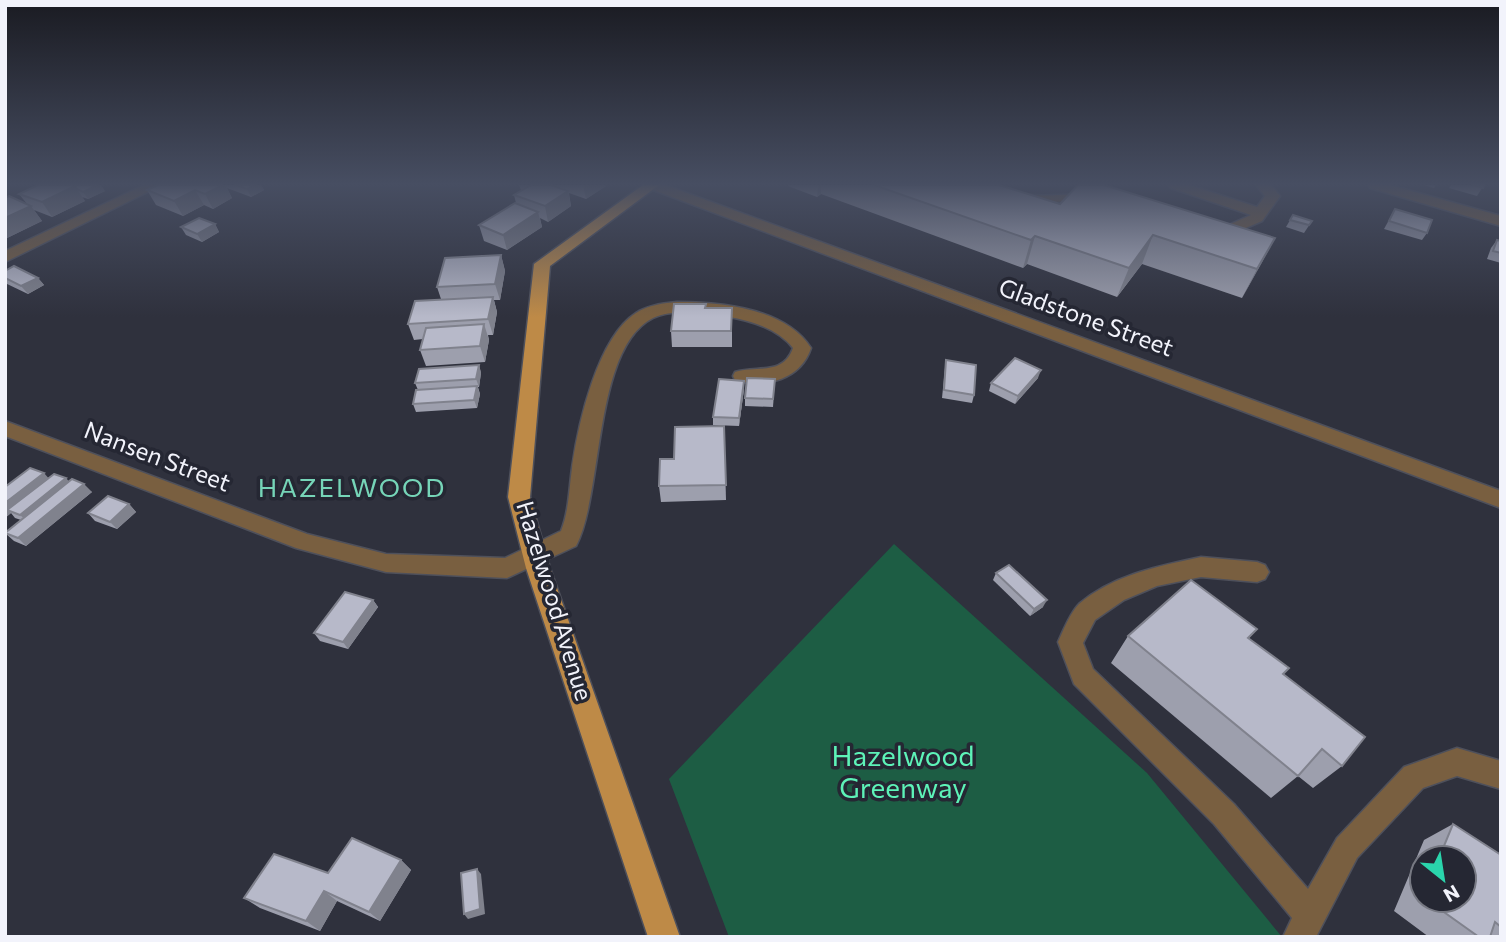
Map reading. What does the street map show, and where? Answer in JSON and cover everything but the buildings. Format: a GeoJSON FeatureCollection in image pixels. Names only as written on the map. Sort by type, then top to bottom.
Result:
{"type":"FeatureCollection","features":[{"type":"Feature","properties":{"kind":"main road","name":"Hazelwood Avenue"},"geometry":{"type":"LineString","coordinates":[[591,229],[542,264],[519,497],[534,555],[664,937]]}},
{"type":"Feature","properties":{"kind":"street"},"geometry":{"type":"LineString","coordinates":[[5,257],[63,229]]}},
{"type":"Feature","properties":{"kind":"street","name":"Gladstone Street"},"geometry":{"type":"LineString","coordinates":[[771,229],[1501,500]]}},
{"type":"Feature","properties":{"kind":"street"},"geometry":{"type":"LineString","coordinates":[[1197,229],[1218,234],[1230,229]]}},
{"type":"Feature","properties":{"kind":"street","name":"Nansen Street"},"geometry":{"type":"LineString","coordinates":[[5,428],[304,542],[386,563],[507,568],[568,540],[571,535],[578,510],[586,441],[598,398],[620,341],[634,322],[643,316],[671,308],[731,313],[754,317],[796,337],[802,348],[800,358],[783,373],[762,377],[742,376]]}},
{"type":"Feature","properties":{"kind":"street"},"geometry":{"type":"LineString","coordinates":[[1257,572],[1201,567],[1153,577],[1116,593],[1086,613],[1070,642],[1083,676],[1224,814],[1305,926],[1347,848],[1414,777],[1457,762],[1501,775]]}},
{"type":"Feature","properties":{"kind":"green space","name":"Hazelwood Greenway"},"geometry":{"type":"Polygon","coordinates":[[[894,544],[1147,773],[1282,937],[729,937],[669,779],[894,544]]]}},
{"type":"Feature","properties":{"kind":"district","name":"HAZELWOOD"},"geometry":{"type":"Point","coordinates":[352,488]}}]}
